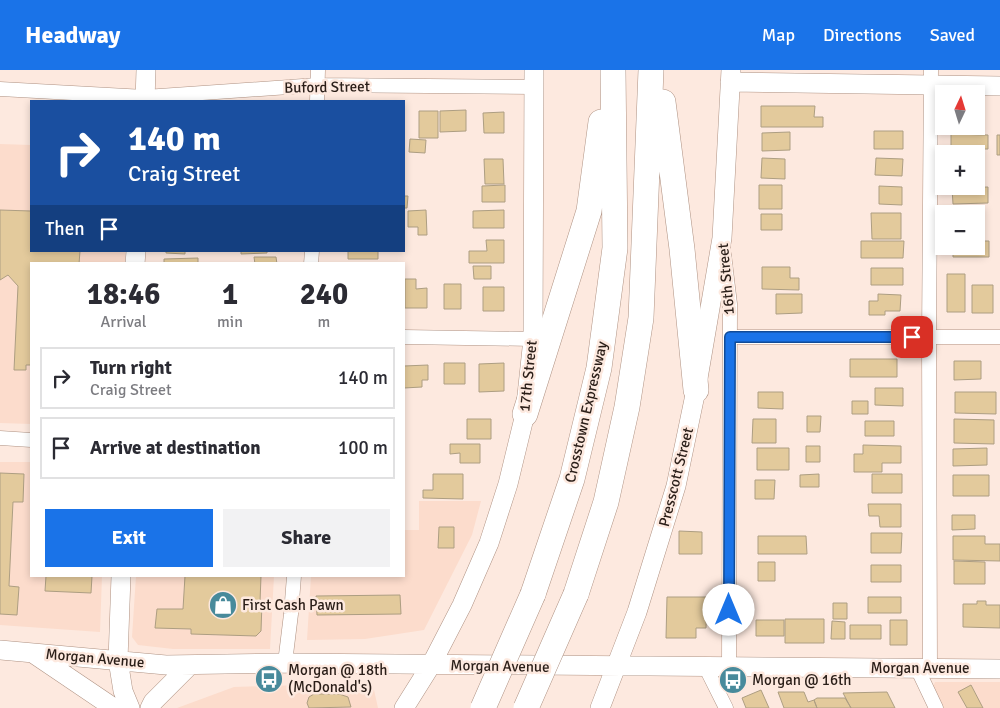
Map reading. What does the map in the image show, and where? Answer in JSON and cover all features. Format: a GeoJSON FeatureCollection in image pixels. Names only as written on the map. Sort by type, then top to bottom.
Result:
{"type":"FeatureCollection","features":[{"type":"Feature","properties":{"kind":"highway"},"geometry":{"type":"LineString","coordinates":[[525,414],[589,211],[608,70]]}},
{"type":"Feature","properties":{"kind":"highway","name":"Crosstown Expressway"},"geometry":{"type":"LineString","coordinates":[[483,708],[533,594],[572,479],[599,368],[615,248],[613,70]]}},
{"type":"Feature","properties":{"kind":"highway"},"geometry":{"type":"LineString","coordinates":[[526,708],[576,594],[606,502],[627,407],[641,318],[651,70]]}},
{"type":"Feature","properties":{"kind":"highway"},"geometry":{"type":"LineString","coordinates":[[659,70],[682,249],[696,390]]}},
{"type":"Feature","properties":{"kind":"main road"},"geometry":{"type":"LineString","coordinates":[[145,99],[146,70]]}},
{"type":"Feature","properties":{"kind":"main road"},"geometry":{"type":"LineString","coordinates":[[731,76],[932,78],[1000,86]]}},
{"type":"Feature","properties":{"kind":"main road","name":"16th Street"},"geometry":{"type":"LineString","coordinates":[[722,238],[731,76]]}},
{"type":"Feature","properties":{"kind":"main road","name":"17th Street"},"geometry":{"type":"LineString","coordinates":[[404,708],[431,665],[462,605],[489,543],[508,484],[525,414],[533,339],[534,78]]}},
{"type":"Feature","properties":{"kind":"main road","name":"Presscott Street"},"geometry":{"type":"LineString","coordinates":[[600,708],[637,612],[676,486],[696,390],[722,238]]}},
{"type":"Feature","properties":{"kind":"main road"},"geometry":{"type":"LineString","coordinates":[[121,577],[118,660],[123,691],[130,708]]}},
{"type":"Feature","properties":{"kind":"main road","name":"Morgan Avenue"},"geometry":{"type":"LineString","coordinates":[[0,650],[166,665],[285,663],[1000,669]]}},
{"type":"Feature","properties":{"kind":"main road"},"geometry":{"type":"LineString","coordinates":[[33,653],[114,708]]}},
{"type":"Feature","properties":{"kind":"main road"},"geometry":{"type":"LineString","coordinates":[[150,708],[153,702],[190,665]]}},
{"type":"Feature","properties":{"kind":"street"},"geometry":{"type":"LineString","coordinates":[[317,100],[318,70]]}},
{"type":"Feature","properties":{"kind":"street","name":"Buford Street"},"geometry":{"type":"LineString","coordinates":[[0,89],[145,99],[317,85],[534,78]]}},
{"type":"Feature","properties":{"kind":"street"},"geometry":{"type":"LineString","coordinates":[[932,78],[923,668],[936,708]]}},
{"type":"Feature","properties":{"kind":"street","name":"16th Street"},"geometry":{"type":"LineString","coordinates":[[722,238],[730,304],[729,668]]}},
{"type":"Feature","properties":{"kind":"street"},"geometry":{"type":"LineString","coordinates":[[730,337],[1000,337]]}},
{"type":"Feature","properties":{"kind":"street"},"geometry":{"type":"LineString","coordinates":[[405,338],[533,339]]}},
{"type":"Feature","properties":{"kind":"street"},"geometry":{"type":"LineString","coordinates":[[0,438],[30,440]]}},
{"type":"Feature","properties":{"kind":"street"},"geometry":{"type":"LineString","coordinates":[[285,663],[294,577]]}},
{"type":"Feature","properties":{"kind":"street"},"geometry":{"type":"LineString","coordinates":[[706,668],[726,708]]}},
{"type":"Feature","properties":{"kind":"shaded area"},"geometry":{"type":"Polygon","coordinates":[[[0,144],[30,145],[30,252],[125,252],[125,262],[30,262],[30,424],[0,423],[0,144]]]}},
{"type":"Feature","properties":{"kind":"shaded area"},"geometry":{"type":"Polygon","coordinates":[[[0,462],[30,462],[30,577],[102,577],[100,632],[0,625],[0,462]]]}},
{"type":"Feature","properties":{"kind":"shaded area"},"geometry":{"type":"Polygon","coordinates":[[[419,501],[481,501],[472,535],[424,630],[365,639],[307,640],[311,577],[405,577],[405,530],[419,530],[419,501]]]}},
{"type":"Feature","properties":{"kind":"shaded area"},"geometry":{"type":"Polygon","coordinates":[[[136,577],[274,577],[270,649],[173,649],[138,645],[132,637],[136,577]]]}},
{"type":"Feature","properties":{"kind":"shaded area"},"geometry":{"type":"Polygon","coordinates":[[[935,682],[1000,682],[1000,708],[942,708],[932,688],[935,682]]]}},
{"type":"Feature","properties":{"kind":"shaded area"},"geometry":{"type":"Polygon","coordinates":[[[367,683],[374,690],[378,708],[177,708],[234,687],[367,683]]]}},
{"type":"Feature","properties":{"kind":"building"},"geometry":{"type":"Polygon","coordinates":[[[761,106],[815,106],[814,117],[823,117],[823,127],[761,127],[761,106]]]}},
{"type":"Feature","properties":{"kind":"building"},"geometry":{"type":"Polygon","coordinates":[[[466,110],[466,131],[440,132],[440,111],[466,110]]]}},
{"type":"Feature","properties":{"kind":"building"},"geometry":{"type":"Polygon","coordinates":[[[419,111],[438,111],[438,138],[419,138],[419,111]]]}},
{"type":"Feature","properties":{"kind":"building"},"geometry":{"type":"Polygon","coordinates":[[[504,112],[504,133],[484,133],[483,113],[504,112]]]}},
{"type":"Feature","properties":{"kind":"building"},"geometry":{"type":"Polygon","coordinates":[[[874,131],[903,131],[903,149],[874,149],[874,131]]]}},
{"type":"Feature","properties":{"kind":"building"},"geometry":{"type":"Polygon","coordinates":[[[790,132],[790,150],[762,151],[762,133],[790,132]]]}},
{"type":"Feature","properties":{"kind":"building"},"geometry":{"type":"Polygon","coordinates":[[[951,135],[988,135],[988,149],[985,149],[985,145],[951,145],[951,135]]]}},
{"type":"Feature","properties":{"kind":"building"},"geometry":{"type":"Polygon","coordinates":[[[997,135],[1000,135],[1000,155],[997,155],[997,135]]]}},
{"type":"Feature","properties":{"kind":"building"},"geometry":{"type":"Polygon","coordinates":[[[410,139],[426,140],[425,153],[409,152],[410,139]]]}},
{"type":"Feature","properties":{"kind":"building"},"geometry":{"type":"Polygon","coordinates":[[[762,158],[785,159],[785,179],[761,178],[762,158]]]}},
{"type":"Feature","properties":{"kind":"building"},"geometry":{"type":"Polygon","coordinates":[[[876,158],[903,159],[902,176],[875,175],[876,158]]]}},
{"type":"Feature","properties":{"kind":"building"},"geometry":{"type":"Polygon","coordinates":[[[484,159],[503,159],[504,184],[485,184],[484,159]]]}},
{"type":"Feature","properties":{"kind":"building"},"geometry":{"type":"Polygon","coordinates":[[[505,185],[505,202],[482,202],[482,186],[505,185]]]}},
{"type":"Feature","properties":{"kind":"building"},"geometry":{"type":"Polygon","coordinates":[[[759,185],[782,185],[782,209],[759,209],[759,185]]]}},
{"type":"Feature","properties":{"kind":"building"},"geometry":{"type":"Polygon","coordinates":[[[879,186],[902,187],[902,205],[879,204],[879,186]]]}},
{"type":"Feature","properties":{"kind":"building"},"geometry":{"type":"Polygon","coordinates":[[[985,187],[988,187],[988,203],[953,204],[952,195],[985,195],[985,187]]]}},
{"type":"Feature","properties":{"kind":"building"},"geometry":{"type":"Polygon","coordinates":[[[405,196],[408,196],[407,208],[405,208],[405,196]]]}},
{"type":"Feature","properties":{"kind":"building"},"geometry":{"type":"Polygon","coordinates":[[[0,210],[30,211],[30,252],[80,252],[79,262],[30,262],[30,365],[26,365],[26,370],[14,370],[18,286],[8,275],[0,280],[0,210]]]}},
{"type":"Feature","properties":{"kind":"building"},"geometry":{"type":"Polygon","coordinates":[[[426,210],[427,235],[418,235],[418,227],[408,227],[408,211],[426,210]]]}},
{"type":"Feature","properties":{"kind":"building"},"geometry":{"type":"Polygon","coordinates":[[[504,210],[504,228],[473,228],[473,211],[504,210]]]}},
{"type":"Feature","properties":{"kind":"building"},"geometry":{"type":"Polygon","coordinates":[[[871,213],[901,213],[901,239],[872,239],[871,213]]]}},
{"type":"Feature","properties":{"kind":"building"},"geometry":{"type":"Polygon","coordinates":[[[761,214],[782,214],[782,230],[761,230],[761,214]]]}},
{"type":"Feature","properties":{"kind":"building"},"geometry":{"type":"Polygon","coordinates":[[[486,240],[504,240],[504,263],[469,263],[469,251],[487,251],[486,240]]]}},
{"type":"Feature","properties":{"kind":"building"},"geometry":{"type":"Polygon","coordinates":[[[861,241],[904,241],[903,258],[861,258],[861,241]]]}},
{"type":"Feature","properties":{"kind":"building"},"geometry":{"type":"Polygon","coordinates":[[[985,241],[989,241],[989,257],[953,257],[953,255],[985,255],[985,241]]]}},
{"type":"Feature","properties":{"kind":"building"},"geometry":{"type":"Polygon","coordinates":[[[185,252],[185,254],[166,253],[185,252]]]}},
{"type":"Feature","properties":{"kind":"building"},"geometry":{"type":"Polygon","coordinates":[[[241,252],[267,252],[267,253],[241,254],[241,252]]]}},
{"type":"Feature","properties":{"kind":"building"},"geometry":{"type":"Polygon","coordinates":[[[348,252],[378,252],[378,259],[348,259],[348,252]]]}},
{"type":"Feature","properties":{"kind":"building"},"geometry":{"type":"Polygon","coordinates":[[[254,257],[276,257],[277,262],[255,262],[254,257]]]}},
{"type":"Feature","properties":{"kind":"building"},"geometry":{"type":"Polygon","coordinates":[[[198,258],[198,262],[164,262],[164,259],[198,258]]]}},
{"type":"Feature","properties":{"kind":"building"},"geometry":{"type":"Polygon","coordinates":[[[473,266],[491,266],[491,279],[474,279],[473,266]]]}},
{"type":"Feature","properties":{"kind":"building"},"geometry":{"type":"Polygon","coordinates":[[[762,267],[790,267],[790,278],[799,278],[799,290],[762,289],[762,267]]]}},
{"type":"Feature","properties":{"kind":"building"},"geometry":{"type":"Polygon","coordinates":[[[871,268],[903,268],[903,285],[871,285],[871,268]]]}},
{"type":"Feature","properties":{"kind":"building"},"geometry":{"type":"Polygon","coordinates":[[[947,274],[965,274],[965,312],[947,312],[947,274]]]}},
{"type":"Feature","properties":{"kind":"building"},"geometry":{"type":"Polygon","coordinates":[[[405,279],[416,279],[416,289],[427,288],[427,308],[405,308],[405,279]]]}},
{"type":"Feature","properties":{"kind":"building"},"geometry":{"type":"Polygon","coordinates":[[[444,284],[461,284],[461,309],[444,309],[444,284]]]}},
{"type":"Feature","properties":{"kind":"building"},"geometry":{"type":"Polygon","coordinates":[[[972,285],[993,285],[993,313],[972,313],[972,285]]]}},
{"type":"Feature","properties":{"kind":"building"},"geometry":{"type":"Polygon","coordinates":[[[483,287],[504,287],[504,311],[483,311],[483,287]]]}},
{"type":"Feature","properties":{"kind":"building"},"geometry":{"type":"Polygon","coordinates":[[[776,294],[802,294],[802,313],[776,314],[776,294]]]}},
{"type":"Feature","properties":{"kind":"building"},"geometry":{"type":"Polygon","coordinates":[[[878,294],[901,295],[900,311],[885,311],[885,315],[869,315],[869,301],[878,301],[878,294]]]}},
{"type":"Feature","properties":{"kind":"building"},"geometry":{"type":"Polygon","coordinates":[[[850,359],[897,359],[897,377],[850,377],[850,359]]]}},
{"type":"Feature","properties":{"kind":"building"},"geometry":{"type":"Polygon","coordinates":[[[954,361],[981,361],[981,379],[954,380],[954,361]]]}},
{"type":"Feature","properties":{"kind":"building"},"geometry":{"type":"Polygon","coordinates":[[[444,363],[465,363],[465,384],[444,384],[444,363]]]}},
{"type":"Feature","properties":{"kind":"building"},"geometry":{"type":"Polygon","coordinates":[[[504,363],[504,391],[479,392],[479,364],[504,363]]]}},
{"type":"Feature","properties":{"kind":"building"},"geometry":{"type":"Polygon","coordinates":[[[428,365],[428,380],[422,380],[422,387],[405,388],[405,366],[428,365]]]}},
{"type":"Feature","properties":{"kind":"building"},"geometry":{"type":"Polygon","coordinates":[[[875,388],[903,388],[903,406],[875,405],[875,388]]]}},
{"type":"Feature","properties":{"kind":"building"},"geometry":{"type":"Polygon","coordinates":[[[758,392],[783,392],[783,409],[758,408],[758,392]]]}},
{"type":"Feature","properties":{"kind":"building"},"geometry":{"type":"Polygon","coordinates":[[[955,392],[996,392],[996,414],[955,413],[955,392]]]}},
{"type":"Feature","properties":{"kind":"building"},"geometry":{"type":"Polygon","coordinates":[[[852,401],[868,401],[868,414],[852,414],[852,401]]]}},
{"type":"Feature","properties":{"kind":"building"},"geometry":{"type":"Polygon","coordinates":[[[807,416],[821,416],[820,432],[807,432],[807,416]]]}},
{"type":"Feature","properties":{"kind":"building"},"geometry":{"type":"Polygon","coordinates":[[[467,419],[491,419],[491,439],[467,439],[467,419]]]}},
{"type":"Feature","properties":{"kind":"building"},"geometry":{"type":"Polygon","coordinates":[[[753,419],[776,419],[776,443],[752,443],[753,419]]]}},
{"type":"Feature","properties":{"kind":"building"},"geometry":{"type":"Polygon","coordinates":[[[954,419],[994,420],[994,444],[954,443],[954,419]]]}},
{"type":"Feature","properties":{"kind":"building"},"geometry":{"type":"Polygon","coordinates":[[[865,421],[894,421],[894,436],[865,436],[865,421]]]}},
{"type":"Feature","properties":{"kind":"building"},"geometry":{"type":"Polygon","coordinates":[[[450,444],[480,444],[480,463],[460,463],[460,453],[450,454],[450,444]]]}},
{"type":"Feature","properties":{"kind":"building"},"geometry":{"type":"Polygon","coordinates":[[[863,445],[901,446],[901,463],[882,463],[882,472],[854,472],[854,454],[863,454],[863,445]]]}},
{"type":"Feature","properties":{"kind":"building"},"geometry":{"type":"Polygon","coordinates":[[[806,446],[820,446],[820,462],[806,462],[806,446]]]}},
{"type":"Feature","properties":{"kind":"building"},"geometry":{"type":"Polygon","coordinates":[[[757,448],[789,448],[789,470],[757,470],[757,448]]]}},
{"type":"Feature","properties":{"kind":"building"},"geometry":{"type":"Polygon","coordinates":[[[987,448],[987,465],[953,466],[953,449],[987,448]]]}},
{"type":"Feature","properties":{"kind":"building"},"geometry":{"type":"Polygon","coordinates":[[[0,473],[24,474],[23,502],[13,502],[9,586],[19,587],[17,615],[0,614],[0,473]]]}},
{"type":"Feature","properties":{"kind":"building"},"geometry":{"type":"Polygon","coordinates":[[[433,474],[463,474],[463,499],[423,498],[423,490],[433,490],[433,474]]]}},
{"type":"Feature","properties":{"kind":"building"},"geometry":{"type":"Polygon","coordinates":[[[819,474],[819,487],[800,487],[800,475],[819,474]]]}},
{"type":"Feature","properties":{"kind":"building"},"geometry":{"type":"Polygon","coordinates":[[[872,474],[902,474],[902,493],[872,493],[872,474]]]}},
{"type":"Feature","properties":{"kind":"building"},"geometry":{"type":"Polygon","coordinates":[[[953,475],[989,475],[989,496],[953,496],[953,475]]]}},
{"type":"Feature","properties":{"kind":"building"},"geometry":{"type":"Polygon","coordinates":[[[755,480],[775,480],[774,499],[755,499],[755,480]]]}},
{"type":"Feature","properties":{"kind":"building"},"geometry":{"type":"Polygon","coordinates":[[[868,504],[901,504],[901,527],[880,527],[879,516],[869,516],[868,504]]]}},
{"type":"Feature","properties":{"kind":"building"},"geometry":{"type":"Polygon","coordinates":[[[952,515],[975,515],[975,529],[952,530],[952,515]]]}},
{"type":"Feature","properties":{"kind":"building"},"geometry":{"type":"Polygon","coordinates":[[[439,527],[454,527],[454,548],[438,548],[439,527]]]}},
{"type":"Feature","properties":{"kind":"building"},"geometry":{"type":"Polygon","coordinates":[[[679,531],[702,532],[702,554],[679,554],[679,531]]]}},
{"type":"Feature","properties":{"kind":"building"},"geometry":{"type":"Polygon","coordinates":[[[871,533],[902,533],[901,553],[871,553],[871,533]]]}},
{"type":"Feature","properties":{"kind":"building"},"geometry":{"type":"Polygon","coordinates":[[[758,536],[806,536],[807,554],[758,554],[758,536]]]}},
{"type":"Feature","properties":{"kind":"building"},"geometry":{"type":"Polygon","coordinates":[[[953,536],[985,536],[985,544],[1000,544],[1000,561],[953,560],[953,536]]]}},
{"type":"Feature","properties":{"kind":"building"},"geometry":{"type":"Polygon","coordinates":[[[954,561],[985,562],[985,584],[954,584],[954,561]]]}},
{"type":"Feature","properties":{"kind":"building"},"geometry":{"type":"Polygon","coordinates":[[[758,562],[775,562],[775,581],[758,581],[758,562]]]}},
{"type":"Feature","properties":{"kind":"building"},"geometry":{"type":"Polygon","coordinates":[[[871,565],[901,565],[901,582],[871,582],[871,565]]]}},
{"type":"Feature","properties":{"kind":"building"},"geometry":{"type":"Polygon","coordinates":[[[46,577],[92,577],[91,593],[45,591],[46,577]]]}},
{"type":"Feature","properties":{"kind":"building","name":"First Cash Pawn"},"geometry":{"type":"Polygon","coordinates":[[[185,577],[261,577],[261,631],[256,636],[191,634],[191,629],[155,628],[157,609],[183,609],[185,577]]]}},
{"type":"Feature","properties":{"kind":"building"},"geometry":{"type":"Polygon","coordinates":[[[400,595],[401,614],[317,615],[316,596],[400,595]]]}},
{"type":"Feature","properties":{"kind":"building"},"geometry":{"type":"Polygon","coordinates":[[[667,597],[707,597],[706,628],[696,628],[696,638],[666,638],[667,597]]]}},
{"type":"Feature","properties":{"kind":"building"},"geometry":{"type":"Polygon","coordinates":[[[868,597],[901,597],[901,613],[868,613],[868,597]]]}},
{"type":"Feature","properties":{"kind":"building"},"geometry":{"type":"Polygon","coordinates":[[[977,601],[986,601],[986,605],[1000,605],[1000,628],[963,627],[963,604],[977,604],[977,601]]]}},
{"type":"Feature","properties":{"kind":"building"},"geometry":{"type":"Polygon","coordinates":[[[833,603],[847,603],[847,619],[833,619],[833,603]]]}},
{"type":"Feature","properties":{"kind":"building"},"geometry":{"type":"Polygon","coordinates":[[[785,619],[824,619],[824,643],[785,643],[785,619]]]}},
{"type":"Feature","properties":{"kind":"building"},"geometry":{"type":"Polygon","coordinates":[[[756,620],[784,620],[784,636],[756,636],[756,620]]]}},
{"type":"Feature","properties":{"kind":"building"},"geometry":{"type":"Polygon","coordinates":[[[890,620],[907,620],[907,645],[890,645],[890,620]]]}},
{"type":"Feature","properties":{"kind":"building"},"geometry":{"type":"Polygon","coordinates":[[[832,621],[845,622],[845,639],[831,639],[832,621]]]}},
{"type":"Feature","properties":{"kind":"building"},"geometry":{"type":"Polygon","coordinates":[[[850,625],[881,625],[881,639],[850,639],[850,625]]]}},
{"type":"Feature","properties":{"kind":"building"},"geometry":{"type":"Polygon","coordinates":[[[971,685],[983,708],[967,708],[958,692],[971,685]]]}},
{"type":"Feature","properties":{"kind":"building"},"geometry":{"type":"Polygon","coordinates":[[[761,690],[769,708],[746,708],[742,698],[761,690]]]}},
{"type":"Feature","properties":{"kind":"building"},"geometry":{"type":"Polygon","coordinates":[[[778,692],[804,692],[808,702],[814,700],[817,708],[784,708],[778,692]]]}},
{"type":"Feature","properties":{"kind":"building"},"geometry":{"type":"Polygon","coordinates":[[[887,692],[895,708],[851,708],[843,693],[887,692]]]}},
{"type":"Feature","properties":{"kind":"building"},"geometry":{"type":"Polygon","coordinates":[[[314,694],[339,694],[348,697],[351,707],[309,708],[307,703],[309,697],[314,694]]]}},
{"type":"Feature","properties":{"kind":"building"},"geometry":{"type":"Polygon","coordinates":[[[817,698],[845,698],[851,708],[817,708],[814,700],[817,698]]]}},
{"type":"Feature","properties":{"kind":"place","name":"First Cash Pawn"},"geometry":{"type":"Point","coordinates":[223,605]}},
{"type":"Feature","properties":{"kind":"place","name":"Morgan @ 18th (McDonald's)"},"geometry":{"type":"Point","coordinates":[269,679]}},
{"type":"Feature","properties":{"kind":"place","name":"Morgan @ 16th"},"geometry":{"type":"Point","coordinates":[733,680]}},
{"type":"Feature","properties":{"kind":"route"},"geometry":{"type":"LineString","coordinates":[[729,610],[730,337],[912,337]]}}]}
